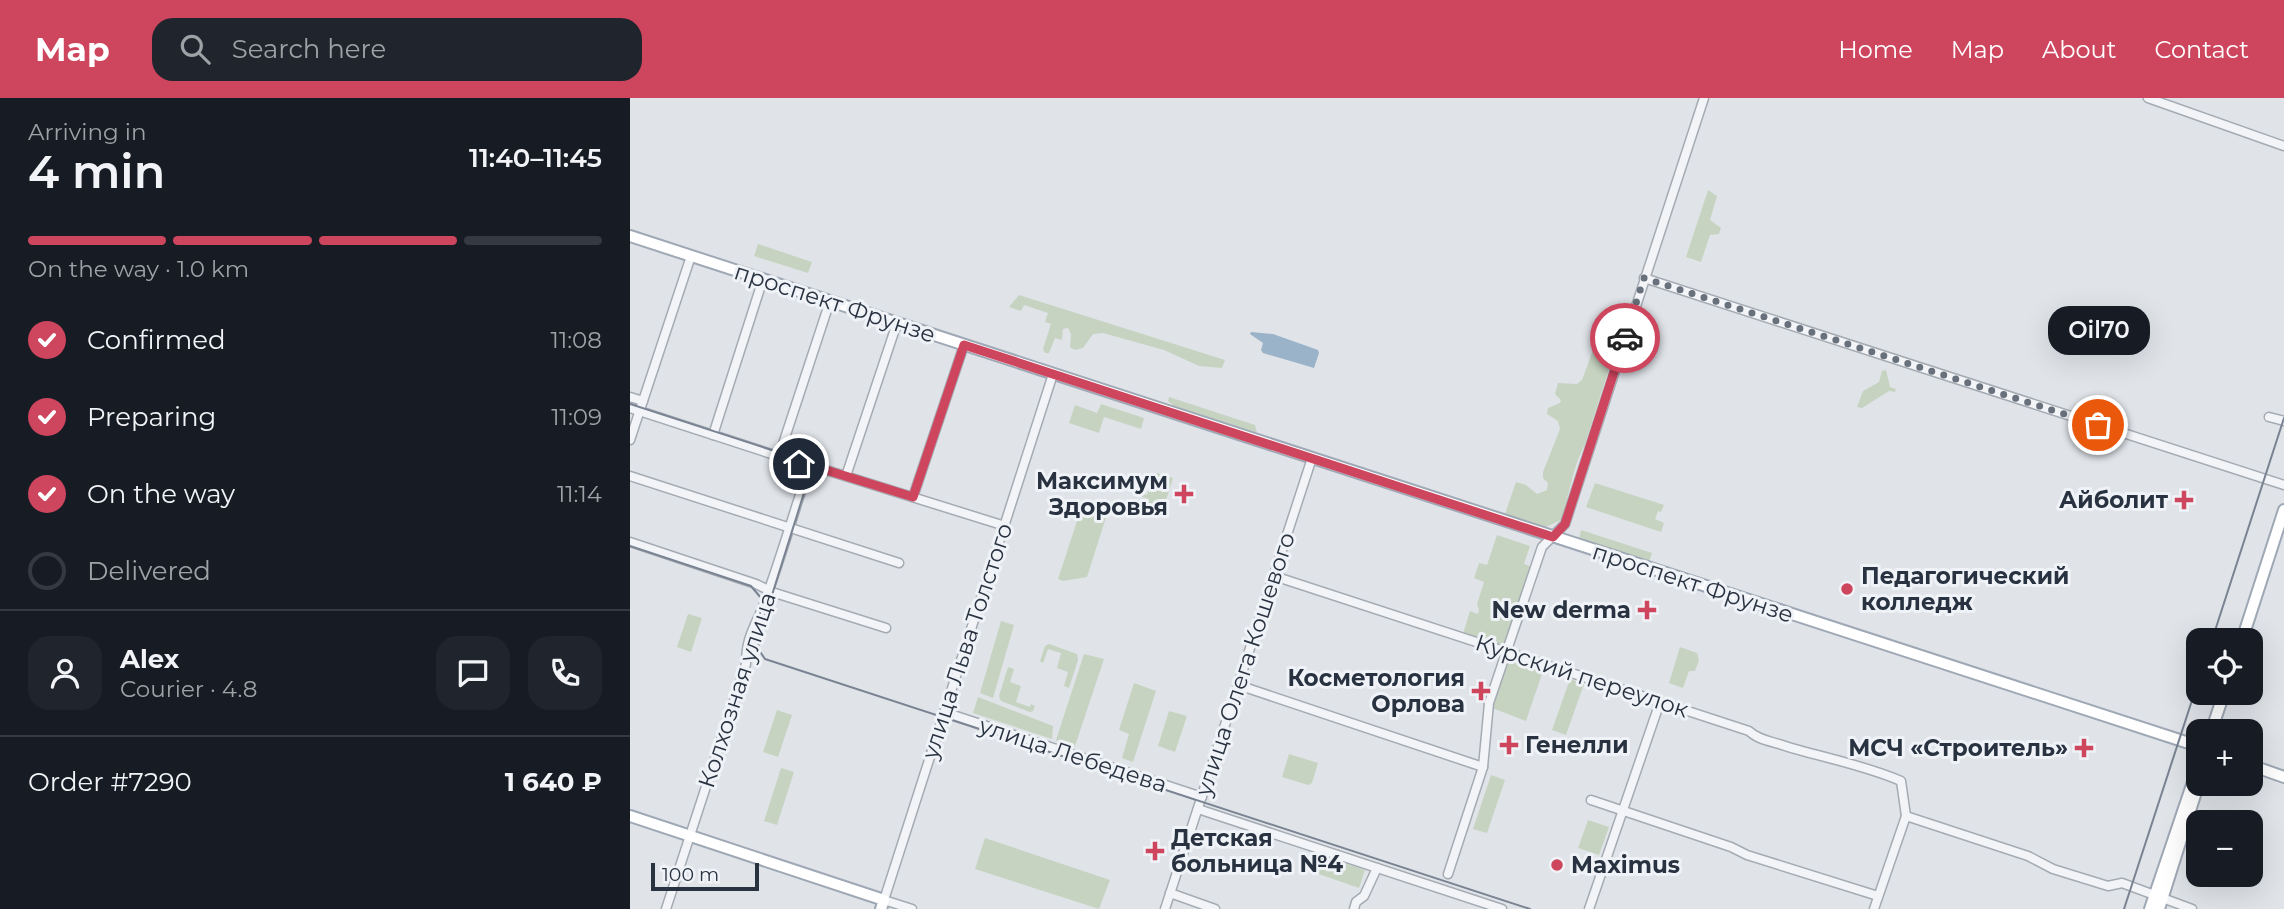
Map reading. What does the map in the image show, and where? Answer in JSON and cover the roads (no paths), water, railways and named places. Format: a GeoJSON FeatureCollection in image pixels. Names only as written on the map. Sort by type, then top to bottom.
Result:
{"type":"FeatureCollection","features":[{"type":"Feature","properties":{"kind":"main road","name":"проспект Фрунзе"},"geometry":{"type":"LineString","coordinates":[[630,236],[2186,742]]}},
{"type":"Feature","properties":{"kind":"main road"},"geometry":{"type":"LineString","coordinates":[[2246,628],[2284,510]]}},
{"type":"Feature","properties":{"kind":"main road"},"geometry":{"type":"LineString","coordinates":[[2253,628],[2284,532]]}},
{"type":"Feature","properties":{"kind":"main road"},"geometry":{"type":"LineString","coordinates":[[2263,770],[2284,777]]}},
{"type":"Feature","properties":{"kind":"main road"},"geometry":{"type":"LineString","coordinates":[[2159,901],[2190,796]]}},
{"type":"Feature","properties":{"kind":"main road"},"geometry":{"type":"LineString","coordinates":[[2150,909],[2159,901],[2195,796]]}},
{"type":"Feature","properties":{"kind":"main road"},"geometry":{"type":"LineString","coordinates":[[630,816],[882,904]]}},
{"type":"Feature","properties":{"kind":"street"},"geometry":{"type":"LineString","coordinates":[[1448,874],[1483,767],[1488,706],[1542,547],[1565,524],[1704,98]]}},
{"type":"Feature","properties":{"kind":"street"},"geometry":{"type":"LineString","coordinates":[[2148,98],[2284,146]]}},
{"type":"Feature","properties":{"kind":"street"},"geometry":{"type":"LineString","coordinates":[[630,440],[691,256]]}},
{"type":"Feature","properties":{"kind":"street"},"geometry":{"type":"LineString","coordinates":[[1644,278],[2284,485]]}},
{"type":"Feature","properties":{"kind":"street"},"geometry":{"type":"LineString","coordinates":[[713,435],[763,279]]}},
{"type":"Feature","properties":{"kind":"street"},"geometry":{"type":"LineString","coordinates":[[779,456],[830,301]]}},
{"type":"Feature","properties":{"kind":"street"},"geometry":{"type":"LineString","coordinates":[[846,476],[897,323]]}},
{"type":"Feature","properties":{"kind":"street"},"geometry":{"type":"LineString","coordinates":[[913,497],[964,345]]}},
{"type":"Feature","properties":{"kind":"street","name":"улица Льва Толстого"},"geometry":{"type":"LineString","coordinates":[[882,904],[1053,374]]}},
{"type":"Feature","properties":{"kind":"street"},"geometry":{"type":"LineString","coordinates":[[630,397],[643,401]]}},
{"type":"Feature","properties":{"kind":"street"},"geometry":{"type":"LineString","coordinates":[[630,408],[796,462],[804,470],[813,466],[1005,526]]}},
{"type":"Feature","properties":{"kind":"street"},"geometry":{"type":"LineString","coordinates":[[2269,416],[2284,421]]}},
{"type":"Feature","properties":{"kind":"street","name":"улица Олега Кошевого"},"geometry":{"type":"LineString","coordinates":[[1165,909],[1312,458]]}},
{"type":"Feature","properties":{"kind":"street","name":"Колхозная улица"},"geometry":{"type":"LineString","coordinates":[[666,909],[746,664],[746,646],[769,590],[789,528],[804,480],[804,470]]}},
{"type":"Feature","properties":{"kind":"street"},"geometry":{"type":"LineString","coordinates":[[630,476],[899,563]]}},
{"type":"Feature","properties":{"kind":"street"},"geometry":{"type":"LineString","coordinates":[[630,542],[886,628]]}},
{"type":"Feature","properties":{"kind":"street","name":"Курский переулок"},"geometry":{"type":"LineString","coordinates":[[1274,576],[1507,651],[1822,758],[1888,775],[1901,781],[1906,816]]}},
{"type":"Feature","properties":{"kind":"street"},"geometry":{"type":"LineString","coordinates":[[1238,685],[1483,767]]}},
{"type":"Feature","properties":{"kind":"street"},"geometry":{"type":"LineString","coordinates":[[1589,909],[1660,702]]}},
{"type":"Feature","properties":{"kind":"street","name":"улица Лебедева"},"geometry":{"type":"LineString","coordinates":[[944,712],[1202,797]]}},
{"type":"Feature","properties":{"kind":"street"},"geometry":{"type":"LineString","coordinates":[[1591,800],[1731,846],[1747,855],[1878,896]]}},
{"type":"Feature","properties":{"kind":"street"},"geometry":{"type":"LineString","coordinates":[[1198,809],[1502,909]]}},
{"type":"Feature","properties":{"kind":"street"},"geometry":{"type":"LineString","coordinates":[[1874,909],[1906,816],[2028,856],[2053,869],[2108,886],[2122,883],[2159,901],[2192,909]]}},
{"type":"Feature","properties":{"kind":"street"},"geometry":{"type":"LineString","coordinates":[[1354,909],[1356,902],[1364,896],[1377,868]]}},
{"type":"Feature","properties":{"kind":"street"},"geometry":{"type":"LineString","coordinates":[[1170,893],[1215,909]]}},
{"type":"Feature","properties":{"kind":"street"},"geometry":{"type":"LineString","coordinates":[[882,904],[912,909]]}},
{"type":"Feature","properties":{"kind":"water"},"geometry":{"type":"Polygon","coordinates":[[[1250,334],[1273,334],[1318,350],[1314,368],[1263,353],[1263,343],[1250,334]]]}},
{"type":"Feature","properties":{"kind":"tram line"},"geometry":{"type":"LineString","coordinates":[[630,404],[793,457],[807,469],[808,480],[758,640],[759,650],[765,659],[1530,909]]}},
{"type":"Feature","properties":{"kind":"tram line"},"geometry":{"type":"LineString","coordinates":[[2216,628],[2284,418]]}},
{"type":"Feature","properties":{"kind":"tram line"},"geometry":{"type":"LineString","coordinates":[[630,546],[751,586],[761,598],[760,616]]}},
{"type":"Feature","properties":{"kind":"tram line"},"geometry":{"type":"LineString","coordinates":[[2124,909],[2191,705]]}},
{"type":"Feature","properties":{"kind":"place","name":"Oil70"},"geometry":{"type":"Point","coordinates":[2098,425]}},
{"type":"Feature","properties":{"kind":"place","name":"Максимум Здоровья"},"geometry":{"type":"Point","coordinates":[1184,494]}},
{"type":"Feature","properties":{"kind":"place","name":"Айболит"},"geometry":{"type":"Point","coordinates":[2184,500]}},
{"type":"Feature","properties":{"kind":"place","name":"Педагогический колледж"},"geometry":{"type":"Point","coordinates":[1847,589]}},
{"type":"Feature","properties":{"kind":"place","name":"New derma"},"geometry":{"type":"Point","coordinates":[1647,610]}},
{"type":"Feature","properties":{"kind":"place","name":"Косметология Орлова"},"geometry":{"type":"Point","coordinates":[1481,691]}},
{"type":"Feature","properties":{"kind":"place","name":"Генелли"},"geometry":{"type":"Point","coordinates":[1509,745]}},
{"type":"Feature","properties":{"kind":"place","name":"МСЧ «Строитель»"},"geometry":{"type":"Point","coordinates":[2084,748]}},
{"type":"Feature","properties":{"kind":"place","name":"Детская больница №4"},"geometry":{"type":"Point","coordinates":[1155,851]}},
{"type":"Feature","properties":{"kind":"place","name":"Maximus"},"geometry":{"type":"Point","coordinates":[1557,865]}}]}
